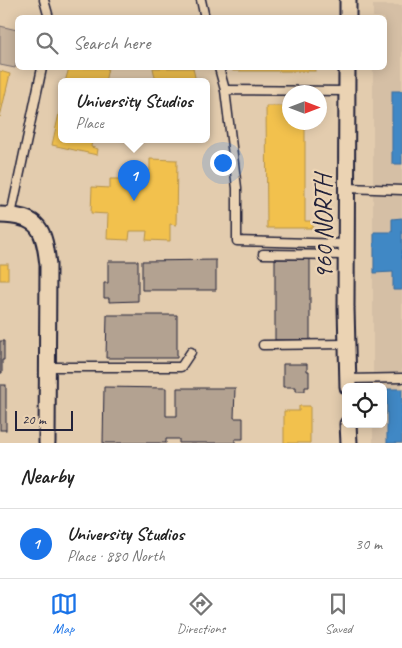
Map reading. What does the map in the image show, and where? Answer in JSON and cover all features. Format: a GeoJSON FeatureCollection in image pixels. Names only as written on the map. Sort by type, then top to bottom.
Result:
{"type":"FeatureCollection","features":[{"type":"Feature","properties":{"kind":"street"},"geometry":{"type":"LineString","coordinates":[[348,0],[348,15]]}},
{"type":"Feature","properties":{"kind":"street","name":"960 NORTH"},"geometry":{"type":"LineString","coordinates":[[347,70],[348,383]]}},
{"type":"Feature","properties":{"kind":"street"},"geometry":{"type":"LineString","coordinates":[[6,215],[18,215],[38,226],[45,240],[48,265],[47,443]]}},
{"type":"Feature","properties":{"kind":"street"},"geometry":{"type":"LineString","coordinates":[[348,428],[349,443]]}},
{"type":"Feature","properties":{"kind":"lane"},"geometry":{"type":"LineString","coordinates":[[44,0],[47,15]]}},
{"type":"Feature","properties":{"kind":"lane"},"geometry":{"type":"LineString","coordinates":[[201,0],[204,15]]}},
{"type":"Feature","properties":{"kind":"lane"},"geometry":{"type":"LineString","coordinates":[[6,215],[42,70]]}},
{"type":"Feature","properties":{"kind":"lane"},"geometry":{"type":"LineString","coordinates":[[219,70],[225,90],[237,188],[237,241],[347,249]]}},
{"type":"Feature","properties":{"kind":"lane"},"geometry":{"type":"LineString","coordinates":[[225,90],[347,91]]}},
{"type":"Feature","properties":{"kind":"lane"},"geometry":{"type":"LineString","coordinates":[[347,188],[402,190]]}},
{"type":"Feature","properties":{"kind":"lane"},"geometry":{"type":"LineString","coordinates":[[263,254],[347,249]]}},
{"type":"Feature","properties":{"kind":"lane"},"geometry":{"type":"LineString","coordinates":[[264,345],[347,344]]}},
{"type":"Feature","properties":{"kind":"lane"},"geometry":{"type":"LineString","coordinates":[[47,367],[181,367],[191,352]]}},
{"type":"Feature","properties":{"kind":"lane"},"geometry":{"type":"LineString","coordinates":[[348,383],[402,378]]}},
{"type":"Feature","properties":{"kind":"shaded area"},"geometry":{"type":"Polygon","coordinates":[[[373,5],[402,5],[402,443],[373,443],[373,428],[387,428],[387,383],[373,383],[373,70],[387,70],[387,15],[373,15],[373,5]]]}},
{"type":"Feature","properties":{"kind":"shaded area"},"geometry":{"type":"Polygon","coordinates":[[[0,26],[15,30],[15,68],[0,65],[0,26]]]}},
{"type":"Feature","properties":{"kind":"building: Homes"},"geometry":{"type":"Polygon","coordinates":[[[68,70],[108,70],[106,78],[66,78],[68,70]]]}},
{"type":"Feature","properties":{"kind":"building: Homes"},"geometry":{"type":"Polygon","coordinates":[[[153,70],[193,70],[195,78],[155,78],[153,70]]]}},
{"type":"Feature","properties":{"kind":"building: Homes"},"geometry":{"type":"Polygon","coordinates":[[[233,70],[315,70],[315,71],[233,70]]]}},
{"type":"Feature","properties":{"kind":"building: Homes"},"geometry":{"type":"Polygon","coordinates":[[[0,71],[10,74],[0,117],[0,71]]]}},
{"type":"Feature","properties":{"kind":"building: Homes"},"geometry":{"type":"Polygon","coordinates":[[[266,106],[282,106],[282,130],[305,130],[305,221],[313,221],[313,228],[267,228],[266,106]]]}},
{"type":"Feature","properties":{"kind":"building: Homes"},"geometry":{"type":"Polygon","coordinates":[[[58,118],[58,143],[92,143],[91,147],[98,149],[97,155],[52,145],[58,118]]]}},
{"type":"Feature","properties":{"kind":"building: Homes"},"geometry":{"type":"Polygon","coordinates":[[[150,159],[177,160],[176,225],[170,224],[170,241],[146,240],[147,231],[130,231],[129,240],[107,239],[108,214],[91,213],[92,187],[110,188],[110,179],[131,179],[131,170],[150,171],[150,159]]]}},
{"type":"Feature","properties":{"kind":"building: Homes"},"geometry":{"type":"Polygon","coordinates":[[[0,264],[8,264],[8,280],[0,280],[0,264]]]}},
{"type":"Feature","properties":{"kind":"building: Homes"},"geometry":{"type":"Polygon","coordinates":[[[299,406],[310,406],[310,443],[284,443],[284,411],[299,411],[299,406]]]}},
{"type":"Feature","properties":{"kind":"building: Schools"},"geometry":{"type":"Polygon","coordinates":[[[392,91],[402,91],[402,164],[392,164],[392,91]]]}},
{"type":"Feature","properties":{"kind":"building: Schools"},"geometry":{"type":"Polygon","coordinates":[[[402,218],[402,290],[393,290],[393,272],[374,273],[374,232],[392,232],[392,219],[402,218]]]}},
{"type":"Feature","properties":{"kind":"building: Schools"},"geometry":{"type":"Polygon","coordinates":[[[387,389],[402,389],[402,443],[387,443],[387,389]]]}},
{"type":"Feature","properties":{"kind":"building: Other"},"geometry":{"type":"Polygon","coordinates":[[[275,259],[310,259],[310,340],[275,340],[275,259]]]}},
{"type":"Feature","properties":{"kind":"building: Other"},"geometry":{"type":"Polygon","coordinates":[[[216,260],[216,290],[142,290],[142,261],[216,260]]]}},
{"type":"Feature","properties":{"kind":"building: Other"},"geometry":{"type":"Polygon","coordinates":[[[108,261],[138,261],[138,301],[109,302],[109,298],[104,298],[104,283],[108,283],[108,261]]]}},
{"type":"Feature","properties":{"kind":"building: Other"},"geometry":{"type":"Polygon","coordinates":[[[107,315],[177,315],[177,358],[106,358],[107,315]]]}},
{"type":"Feature","properties":{"kind":"building: Other"},"geometry":{"type":"Polygon","coordinates":[[[0,341],[4,341],[2,373],[0,373],[0,341]]]}},
{"type":"Feature","properties":{"kind":"building: Other"},"geometry":{"type":"Polygon","coordinates":[[[283,364],[307,364],[309,387],[305,387],[305,391],[296,391],[296,387],[283,387],[283,364]]]}},
{"type":"Feature","properties":{"kind":"building: Other"},"geometry":{"type":"Polygon","coordinates":[[[0,385],[6,385],[6,430],[0,430],[0,385]]]}},
{"type":"Feature","properties":{"kind":"building: Other"},"geometry":{"type":"Polygon","coordinates":[[[104,387],[166,388],[166,416],[177,416],[177,388],[235,388],[234,418],[243,418],[243,439],[235,439],[235,443],[179,443],[179,439],[166,439],[166,443],[103,443],[104,387]]]}},
{"type":"Feature","properties":{"kind":"place","name":"University Studios"},"geometry":{"type":"Point","coordinates":[134,201]}}]}
